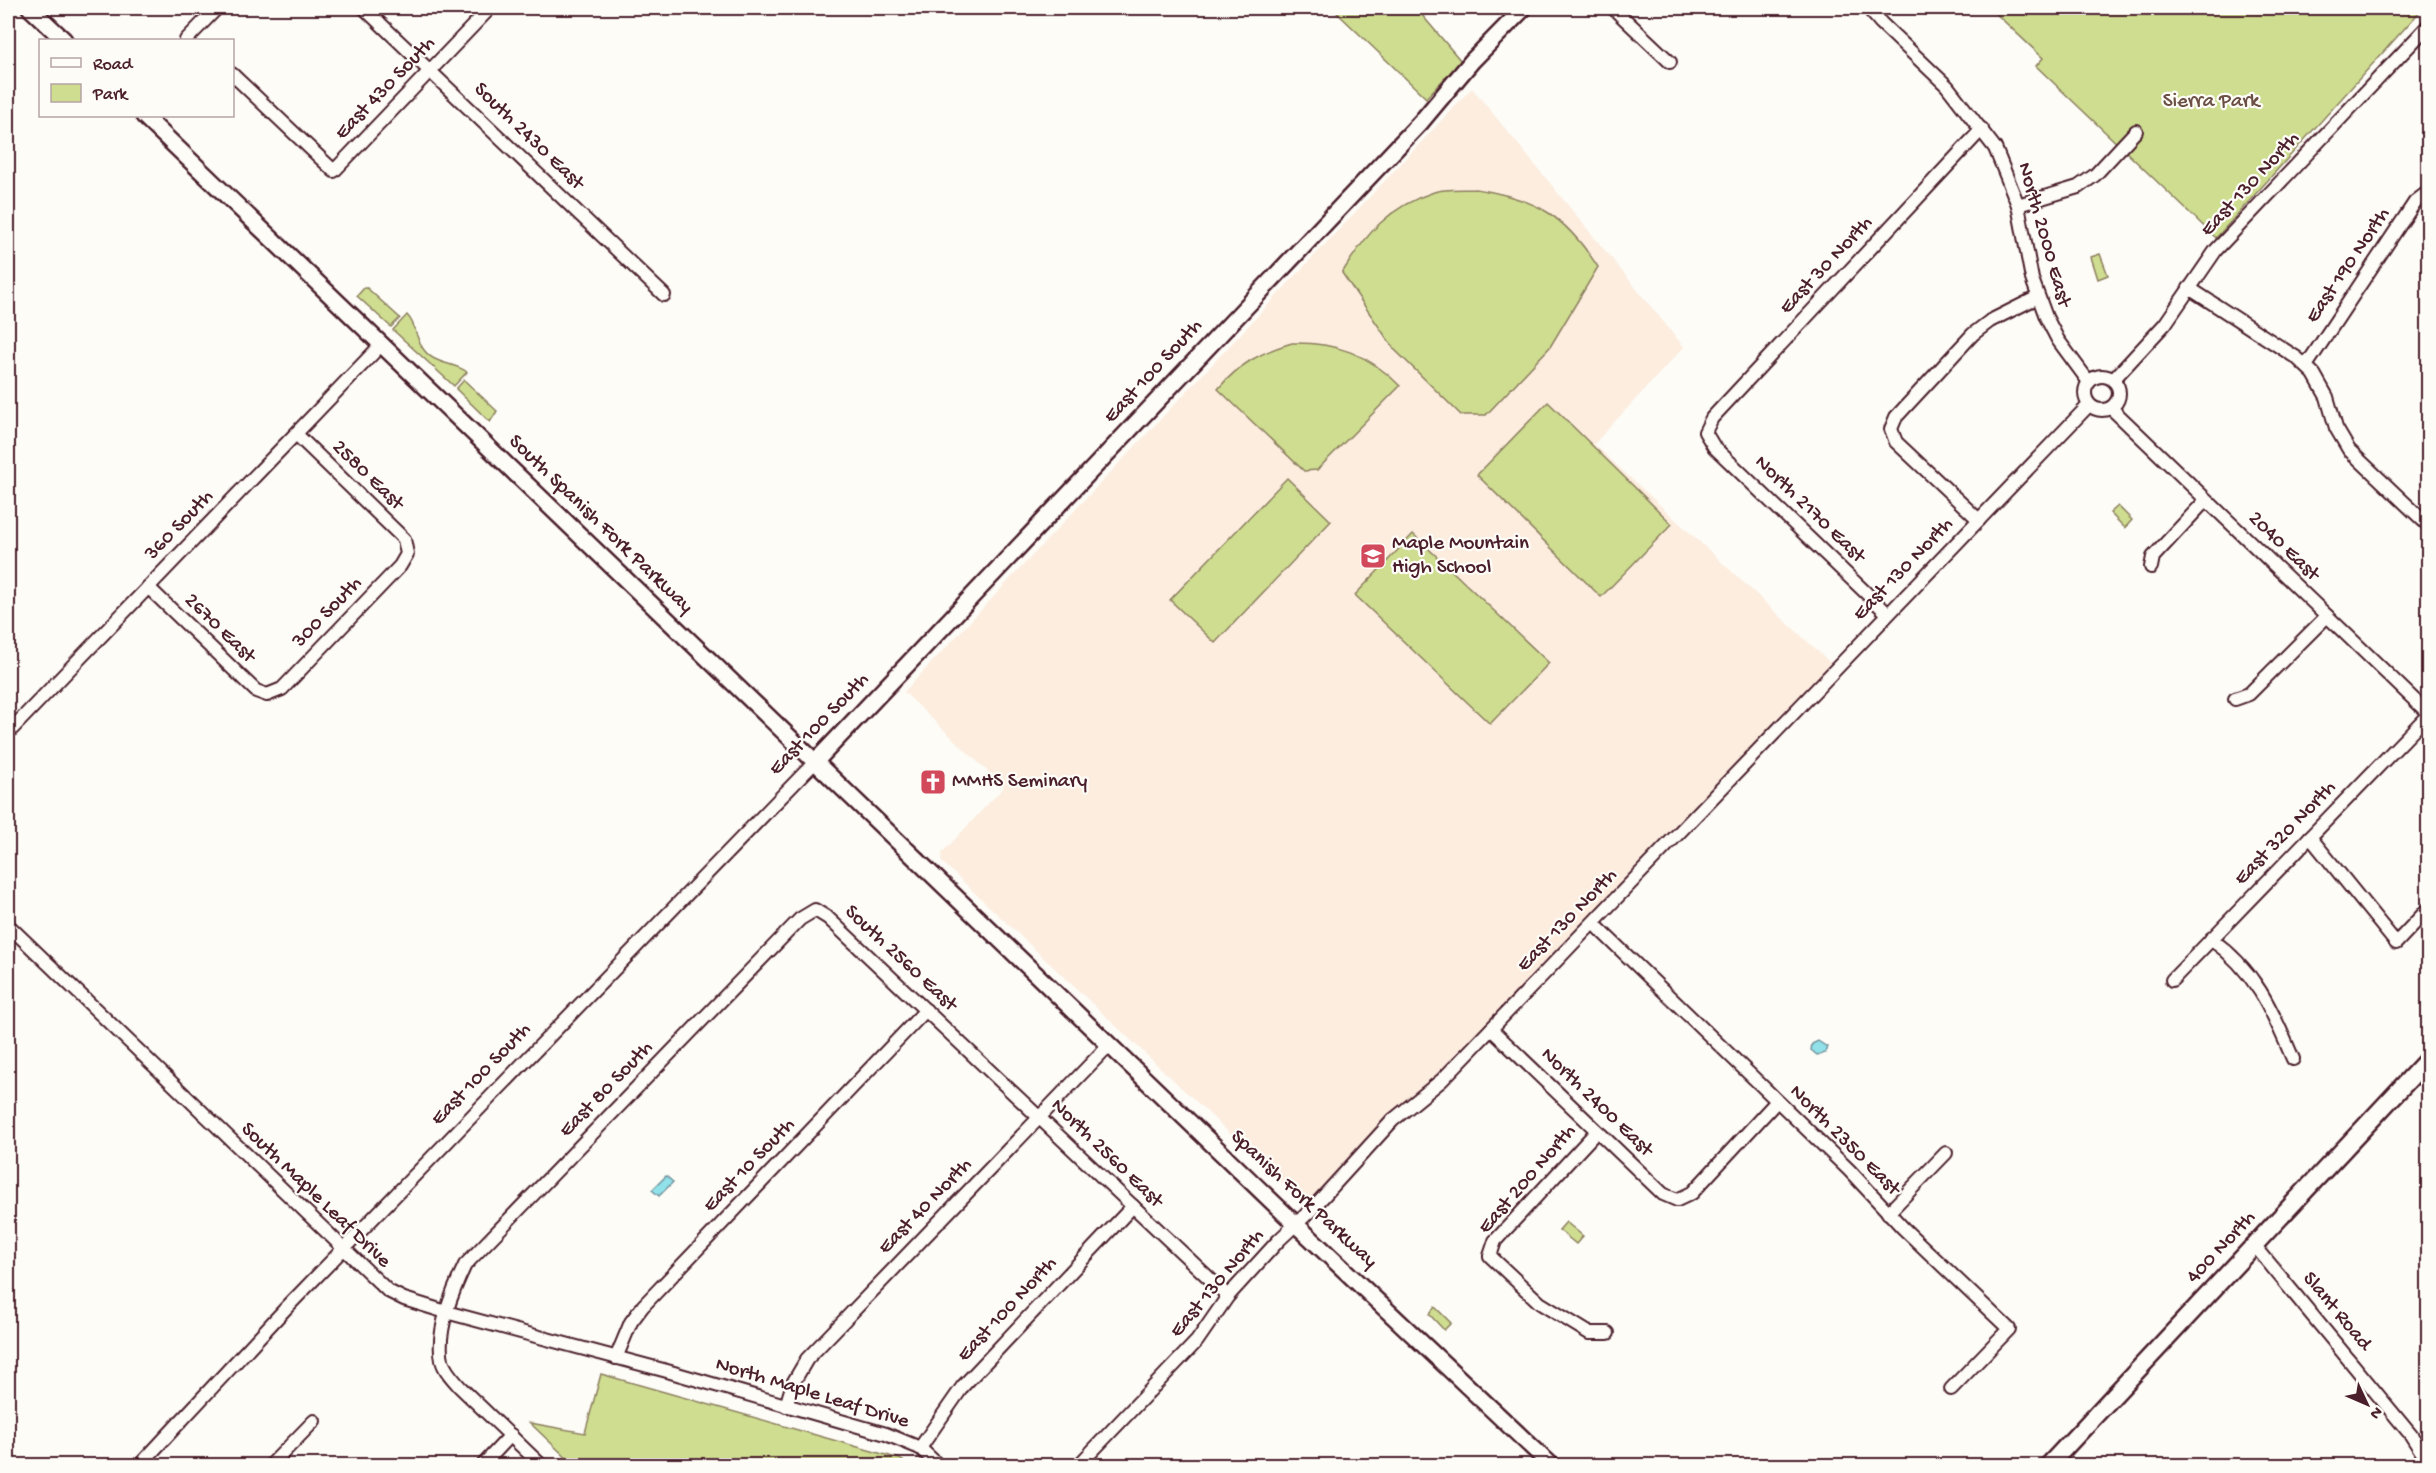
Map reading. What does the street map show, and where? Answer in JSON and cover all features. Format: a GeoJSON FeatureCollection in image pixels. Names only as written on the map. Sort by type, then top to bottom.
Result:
{"type":"FeatureCollection","features":[{"type":"Feature","properties":{"kind":"main road","name":"400 North"},"geometry":{"type":"LineString","coordinates":[[2048,1466],[2428,1059]]}},
{"type":"Feature","properties":{"kind":"street"},"geometry":{"type":"LineString","coordinates":[[30,8],[63,39]]}},
{"type":"Feature","properties":{"kind":"street"},"geometry":{"type":"LineString","coordinates":[[192,39],[217,8]]}},
{"type":"Feature","properties":{"kind":"street","name":"South 2430 East"},"geometry":{"type":"LineString","coordinates":[[364,8],[664,295]]}},
{"type":"Feature","properties":{"kind":"street","name":"East 430 South"},"geometry":{"type":"LineString","coordinates":[[234,76],[334,171],[490,8]]}},
{"type":"Feature","properties":{"kind":"street"},"geometry":{"type":"LineString","coordinates":[[1613,8],[1670,62]]}},
{"type":"Feature","properties":{"kind":"street","name":"North 2000 East"},"geometry":{"type":"LineString","coordinates":[[1868,8],[1959,101],[1995,148],[2018,205],[2032,279],[2046,317],[2058,340],[2089,382]]}},
{"type":"Feature","properties":{"kind":"street","name":"East 100 South"},"geometry":{"type":"LineString","coordinates":[[139,1466],[343,1250],[816,761],[1420,122],[1515,11]]}},
{"type":"Feature","properties":{"kind":"street","name":"East 130 North"},"geometry":{"type":"LineString","coordinates":[[2113,380],[2165,324],[2216,250],[2428,26]]}},
{"type":"Feature","properties":{"kind":"street","name":"South Spanish Fork Parkway"},"geometry":{"type":"LineString","coordinates":[[145,117],[1027,963]]}},
{"type":"Feature","properties":{"kind":"street","name":"East 30 North"},"geometry":{"type":"LineString","coordinates":[[1706,432],[1712,418],[1982,129]]}},
{"type":"Feature","properties":{"kind":"street"},"geometry":{"type":"LineString","coordinates":[[2018,205],[2078,187],[2095,175],[2136,131]]}},
{"type":"Feature","properties":{"kind":"street","name":"East 190 North"},"geometry":{"type":"LineString","coordinates":[[2306,366],[2415,202],[2428,192]]}},
{"type":"Feature","properties":{"kind":"street"},"geometry":{"type":"LineString","coordinates":[[2189,288],[2306,366],[2314,374],[2327,397],[2336,428],[2349,450],[2428,525]]}},
{"type":"Feature","properties":{"kind":"street"},"geometry":{"type":"LineString","coordinates":[[1979,520],[1896,442],[1892,429],[1896,417],[1973,334],[1990,321],[2038,297]]}},
{"type":"Feature","properties":{"kind":"street","name":"360 South"},"geometry":{"type":"LineString","coordinates":[[8,733],[381,345]]}},
{"type":"Feature","properties":{"kind":"street"},"geometry":{"type":"LineString","coordinates":[[2098,376],[2113,380],[2119,394],[2118,400],[2111,408],[2102,411],[2089,405],[2085,391],[2089,382],[2098,376]]}},
{"type":"Feature","properties":{"kind":"street","name":"East 130 North"},"geometry":{"type":"LineString","coordinates":[[1078,1466],[1197,1341],[1228,1296],[1393,1120],[1442,1080],[2089,405]]}},
{"type":"Feature","properties":{"kind":"street","name":"2040 East"},"geometry":{"type":"LineString","coordinates":[[2111,408],[2428,714]]}},
{"type":"Feature","properties":{"kind":"street","name":"North 2170 East"},"geometry":{"type":"LineString","coordinates":[[1706,432],[1714,447],[1888,614]]}},
{"type":"Feature","properties":{"kind":"street","name":"2580 East"},"geometry":{"type":"LineString","coordinates":[[296,434],[400,535],[407,549]]}},
{"type":"Feature","properties":{"kind":"street"},"geometry":{"type":"LineString","coordinates":[[2151,567],[2152,557],[2206,500]]}},
{"type":"Feature","properties":{"kind":"street","name":"300 South"},"geometry":{"type":"LineString","coordinates":[[267,695],[282,689],[404,563],[407,549]]}},
{"type":"Feature","properties":{"kind":"street","name":"2670 East"},"geometry":{"type":"LineString","coordinates":[[148,587],[256,691],[267,695]]}},
{"type":"Feature","properties":{"kind":"street"},"geometry":{"type":"LineString","coordinates":[[2235,699],[2249,694],[2327,616]]}},
{"type":"Feature","properties":{"kind":"street","name":"East 320 North"},"geometry":{"type":"LineString","coordinates":[[2172,980],[2428,714]]}},
{"type":"Feature","properties":{"kind":"street"},"geometry":{"type":"LineString","coordinates":[[2310,837],[2396,943],[2428,909]]}},
{"type":"Feature","properties":{"kind":"street","name":"South 2560 East"},"geometry":{"type":"LineString","coordinates":[[815,910],[828,918],[957,1040]]}},
{"type":"Feature","properties":{"kind":"street","name":"East 80 South"},"geometry":{"type":"LineString","coordinates":[[542,1466],[448,1374],[442,1360],[443,1328],[454,1286],[465,1265],[800,919],[815,910]]}},
{"type":"Feature","properties":{"kind":"street","name":"North 2350 East"},"geometry":{"type":"LineString","coordinates":[[1593,923],[1849,1170],[1888,1213],[2009,1329],[1951,1389]]}},
{"type":"Feature","properties":{"kind":"street","name":"South Maple Leaf Drive"},"geometry":{"type":"LineString","coordinates":[[8,925],[388,1291],[404,1299],[446,1312],[667,1371]]}},
{"type":"Feature","properties":{"kind":"street"},"geometry":{"type":"LineString","coordinates":[[2211,939],[2227,950],[2264,995],[2293,1059]]}},
{"type":"Feature","properties":{"kind":"street","name":"Spanish Fork Parkway"},"geometry":{"type":"LineString","coordinates":[[1027,963],[1109,1045],[1552,1466]]}},
{"type":"Feature","properties":{"kind":"street","name":"East 10 South"},"geometry":{"type":"LineString","coordinates":[[616,1358],[631,1322],[643,1306],[926,1010]]}},
{"type":"Feature","properties":{"kind":"street","name":"North 2400 East"},"geometry":{"type":"LineString","coordinates":[[1491,1029],[1663,1194],[1677,1200],[1692,1193],[1777,1101]]}},
{"type":"Feature","properties":{"kind":"street","name":"North 2560 East"},"geometry":{"type":"LineString","coordinates":[[957,1040],[1228,1296]]}},
{"type":"Feature","properties":{"kind":"street","name":"East 40 North"},"geometry":{"type":"LineString","coordinates":[[786,1406],[793,1383],[807,1359],[1109,1045]]}},
{"type":"Feature","properties":{"kind":"street","name":"East 200 North"},"geometry":{"type":"LineString","coordinates":[[1597,1131],[1495,1241],[1490,1256],[1540,1303],[1589,1333],[1608,1333]]}},
{"type":"Feature","properties":{"kind":"street"},"geometry":{"type":"LineString","coordinates":[[1888,1213],[1946,1153]]}},
{"type":"Feature","properties":{"kind":"street","name":"East 100 North"},"geometry":{"type":"LineString","coordinates":[[920,1448],[963,1386],[1133,1206]]}},
{"type":"Feature","properties":{"kind":"street","name":"Slant Road"},"geometry":{"type":"LineString","coordinates":[[2255,1246],[2411,1435],[2424,1454],[2427,1464]]}},
{"type":"Feature","properties":{"kind":"street","name":"North Maple Leaf Drive"},"geometry":{"type":"LineString","coordinates":[[667,1371],[886,1434],[920,1448],[939,1466]]}},
{"type":"Feature","properties":{"kind":"street"},"geometry":{"type":"LineString","coordinates":[[270,1466],[314,1420]]}},
{"type":"Feature","properties":{"kind":"street"},"geometry":{"type":"LineString","coordinates":[[482,1466],[511,1435]]}},
{"type":"Feature","properties":{"kind":"shaded area","name":"Maple Mountain High School"},"geometry":{"type":"Polygon","coordinates":[[[1472,88],[1684,347],[1594,444],[1836,668],[1311,1210],[941,861],[942,853],[1004,787],[904,692],[1472,88]]]}},
{"type":"Feature","properties":{"kind":"green space"},"geometry":{"type":"Polygon","coordinates":[[[1332,8],[1416,8],[1461,61],[1426,98],[1332,8]]]}},
{"type":"Feature","properties":{"kind":"green space","name":"Sierra Park"},"geometry":{"type":"Polygon","coordinates":[[[1990,8],[2423,8],[2216,238],[2036,66],[2043,58],[1990,8]]]}},
{"type":"Feature","properties":{"kind":"green space"},"geometry":{"type":"Polygon","coordinates":[[[1476,189],[1516,198],[1548,212],[1573,234],[1598,267],[1550,347],[1486,415],[1461,415],[1394,349],[1342,273],[1360,246],[1391,214],[1418,198],[1439,191],[1476,189]]]}},
{"type":"Feature","properties":{"kind":"green space"},"geometry":{"type":"Polygon","coordinates":[[[2100,254],[2108,275],[2098,279],[2091,257],[2100,254]]]}},
{"type":"Feature","properties":{"kind":"green space"},"geometry":{"type":"Polygon","coordinates":[[[364,288],[367,288],[400,318],[391,327],[357,296],[364,288]]]}},
{"type":"Feature","properties":{"kind":"green space"},"geometry":{"type":"Polygon","coordinates":[[[407,315],[413,323],[421,346],[428,355],[467,372],[454,386],[393,330],[407,315]]]}},
{"type":"Feature","properties":{"kind":"green space"},"geometry":{"type":"Polygon","coordinates":[[[1292,343],[1323,345],[1350,352],[1376,366],[1400,386],[1317,470],[1304,471],[1218,389],[1251,360],[1270,350],[1292,343]]]}},
{"type":"Feature","properties":{"kind":"green space"},"geometry":{"type":"Polygon","coordinates":[[[464,380],[497,411],[490,422],[456,389],[464,380]]]}},
{"type":"Feature","properties":{"kind":"green space"},"geometry":{"type":"Polygon","coordinates":[[[1548,402],[1672,524],[1601,597],[1477,475],[1548,402]]]}},
{"type":"Feature","properties":{"kind":"green space"},"geometry":{"type":"Polygon","coordinates":[[[1287,478],[1331,521],[1215,643],[1170,600],[1287,478]]]}},
{"type":"Feature","properties":{"kind":"green space"},"geometry":{"type":"Polygon","coordinates":[[[2118,506],[2132,520],[2125,528],[2110,513],[2118,506]]]}},
{"type":"Feature","properties":{"kind":"green space"},"geometry":{"type":"Polygon","coordinates":[[[1413,534],[1549,663],[1490,724],[1355,595],[1413,534]]]}},
{"type":"Feature","properties":{"kind":"green space"},"geometry":{"type":"Polygon","coordinates":[[[1566,1222],[1583,1236],[1576,1244],[1559,1230],[1566,1222]]]}},
{"type":"Feature","properties":{"kind":"green space"},"geometry":{"type":"Polygon","coordinates":[[[1435,1307],[1451,1323],[1444,1330],[1429,1314],[1435,1307]]]}},
{"type":"Feature","properties":{"kind":"green space"},"geometry":{"type":"Polygon","coordinates":[[[601,1374],[900,1459],[908,1465],[574,1465],[530,1423],[585,1433],[601,1374]]]}},
{"type":"Feature","properties":{"kind":"water"},"geometry":{"type":"Polygon","coordinates":[[[1818,1041],[1827,1047],[1825,1053],[1817,1055],[1811,1050],[1812,1044],[1818,1041]]]}},
{"type":"Feature","properties":{"kind":"water"},"geometry":{"type":"Polygon","coordinates":[[[666,1176],[673,1182],[659,1196],[652,1190],[666,1176]]]}},
{"type":"Feature","properties":{"kind":"place","name":"Maple Mountain High School"},"geometry":{"type":"Point","coordinates":[1373,556]}},
{"type":"Feature","properties":{"kind":"place","name":"MMHS Seminary"},"geometry":{"type":"Point","coordinates":[933,782]}}]}
